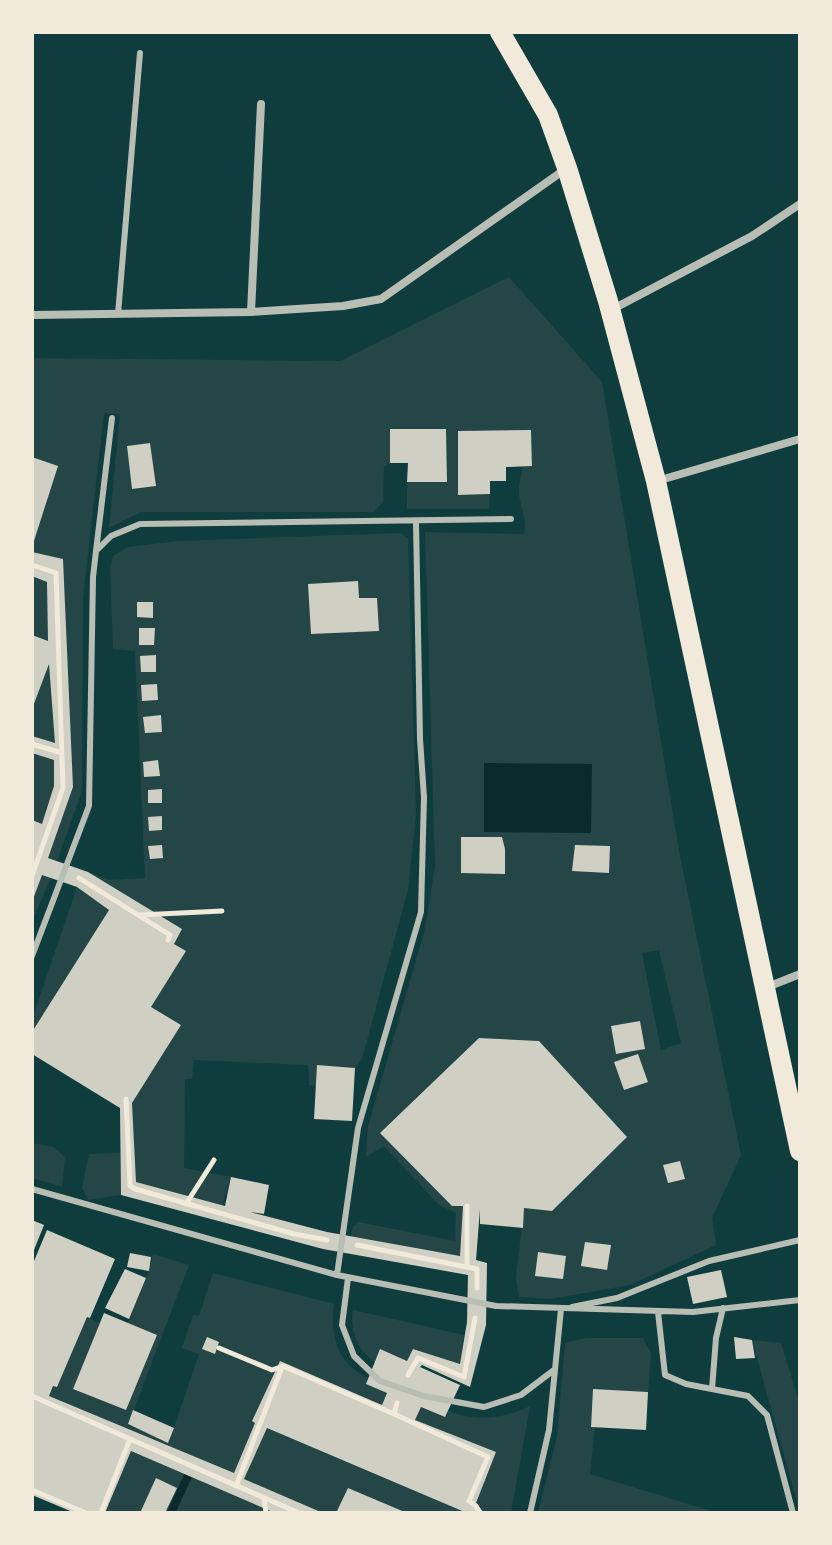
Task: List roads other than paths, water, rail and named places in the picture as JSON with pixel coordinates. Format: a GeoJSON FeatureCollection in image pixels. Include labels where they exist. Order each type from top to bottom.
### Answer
{"type":"FeatureCollection","features":[{"type":"Feature","properties":{"kind":"main road"},"geometry":{"type":"LineString","coordinates":[[500,32],[548,115],[567,168],[610,310],[656,481],[800,1151]]}},
{"type":"Feature","properties":{"kind":"street"},"geometry":{"type":"LineString","coordinates":[[251,312],[261,104]]}},
{"type":"Feature","properties":{"kind":"street"},"geometry":{"type":"LineString","coordinates":[[32,315],[251,312],[343,306],[381,299],[567,168]]}},
{"type":"Feature","properties":{"kind":"street"},"geometry":{"type":"LineString","coordinates":[[610,310],[752,236],[800,204]]}},
{"type":"Feature","properties":{"kind":"street"},"geometry":{"type":"LineString","coordinates":[[656,481],[800,439]]}},
{"type":"Feature","properties":{"kind":"street"},"geometry":{"type":"LineString","coordinates":[[764,988],[800,974]]}},
{"type":"Feature","properties":{"kind":"lane"},"geometry":{"type":"LineString","coordinates":[[118,314],[140,53]]}},
{"type":"Feature","properties":{"kind":"lane"},"geometry":{"type":"LineString","coordinates":[[32,956],[89,806],[96,551],[112,418]]}},
{"type":"Feature","properties":{"kind":"lane"},"geometry":{"type":"LineString","coordinates":[[96,551],[111,536],[140,524],[511,519]]}},
{"type":"Feature","properties":{"kind":"lane"},"geometry":{"type":"LineString","coordinates":[[337,1275],[358,1128],[421,912],[424,797],[416,522]]}},
{"type":"Feature","properties":{"kind":"lane"},"geometry":{"type":"LineString","coordinates":[[32,1189],[348,1278],[496,1306],[693,1312],[800,1300]]}},
{"type":"Feature","properties":{"kind":"lane"},"geometry":{"type":"LineString","coordinates":[[561,1309],[617,1298],[709,1261],[800,1240]]}},
{"type":"Feature","properties":{"kind":"lane"},"geometry":{"type":"LineString","coordinates":[[348,1278],[342,1325],[354,1356],[380,1381],[424,1396],[484,1407],[521,1395],[554,1370]]}},
{"type":"Feature","properties":{"kind":"lane"},"geometry":{"type":"LineString","coordinates":[[712,1389],[716,1338],[723,1308]]}},
{"type":"Feature","properties":{"kind":"lane"},"geometry":{"type":"LineString","coordinates":[[530,1513],[549,1430],[561,1309]]}},
{"type":"Feature","properties":{"kind":"lane"},"geometry":{"type":"LineString","coordinates":[[658,1312],[665,1375],[686,1384],[748,1396],[767,1415],[793,1513]]}},
{"type":"Feature","properties":{"kind":"waterway"},"geometry":{"type":"LineString","coordinates":[[171,1513],[188,1476]]}}]}
